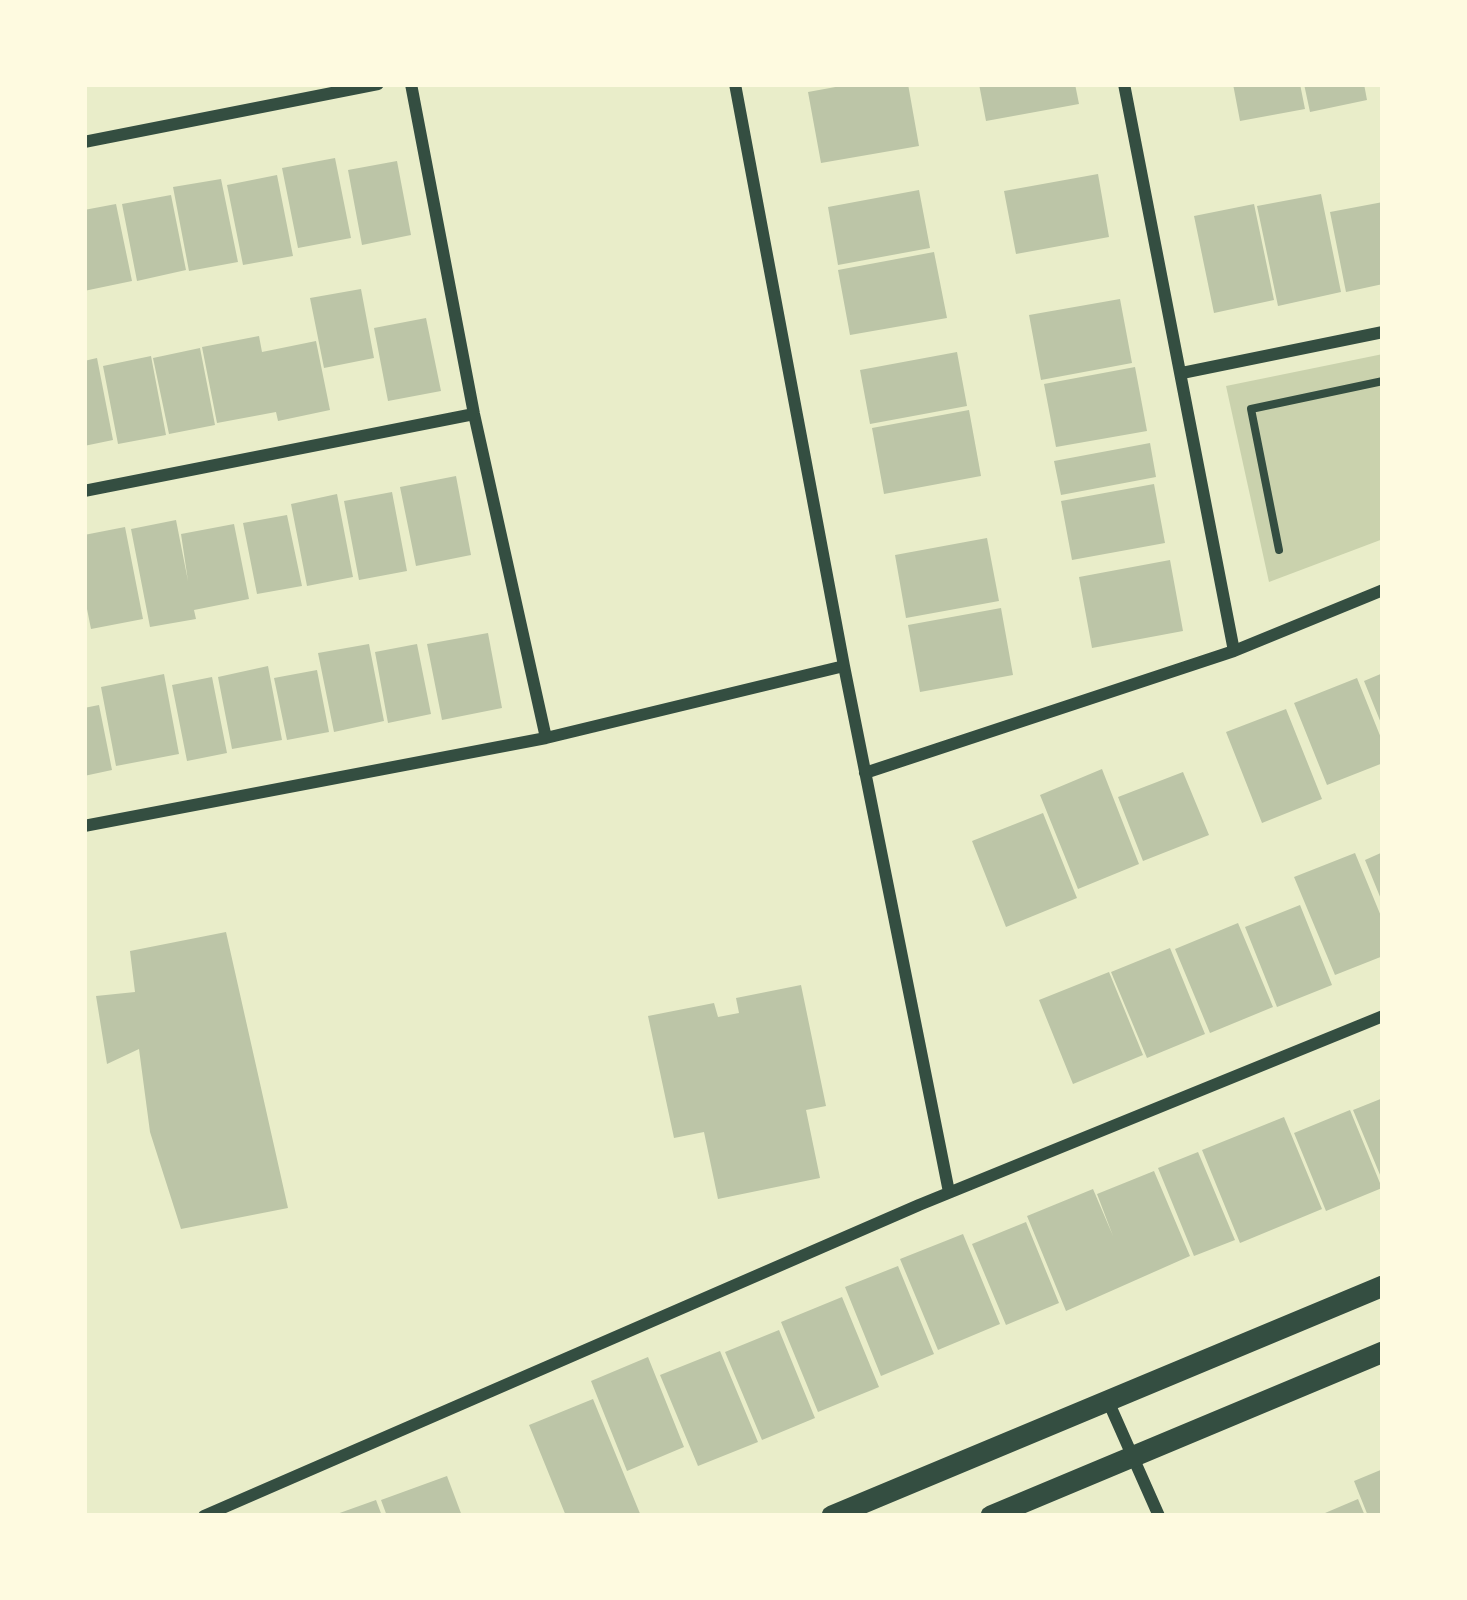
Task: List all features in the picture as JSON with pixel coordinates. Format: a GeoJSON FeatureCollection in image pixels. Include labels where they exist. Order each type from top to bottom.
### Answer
{"type":"FeatureCollection","features":[{"type":"Feature","properties":{"kind":"street"},"geometry":{"type":"LineString","coordinates":[[84,142],[378,84]]}},
{"type":"Feature","properties":{"kind":"street"},"geometry":{"type":"LineString","coordinates":[[411,84],[474,414],[546,738]]}},
{"type":"Feature","properties":{"kind":"street"},"geometry":{"type":"LineString","coordinates":[[735,84],[949,1192]]}},
{"type":"Feature","properties":{"kind":"street"},"geometry":{"type":"LineString","coordinates":[[1124,84],[1234,651]]}},
{"type":"Feature","properties":{"kind":"street"},"geometry":{"type":"LineString","coordinates":[[1182,374],[1383,332]]}},
{"type":"Feature","properties":{"kind":"street"},"geometry":{"type":"LineString","coordinates":[[84,491],[474,414]]}},
{"type":"Feature","properties":{"kind":"street"},"geometry":{"type":"LineString","coordinates":[[865,772],[1234,651],[1383,590]]}},
{"type":"Feature","properties":{"kind":"street"},"geometry":{"type":"LineString","coordinates":[[84,826],[546,738],[844,666]]}},
{"type":"Feature","properties":{"kind":"street"},"geometry":{"type":"LineString","coordinates":[[204,1516],[949,1192],[1383,1016]]}},
{"type":"Feature","properties":{"kind":"street"},"geometry":{"type":"LineString","coordinates":[[832,1516],[1383,1286]]}},
{"type":"Feature","properties":{"kind":"street"},"geometry":{"type":"LineString","coordinates":[[991,1516],[1383,1352]]}},
{"type":"Feature","properties":{"kind":"street"},"geometry":{"type":"LineString","coordinates":[[1108,1401],[1159,1516]]}},
{"type":"Feature","properties":{"kind":"path"},"geometry":{"type":"LineString","coordinates":[[1279,550],[1251,409],[1383,380]]}},
{"type":"Feature","properties":{"kind":"green space"},"geometry":{"type":"Polygon","coordinates":[[[1383,354],[1383,539],[1269,582],[1226,386],[1383,354]]]}},
{"type":"Feature","properties":{"kind":"building"},"geometry":{"type":"Polygon","coordinates":[[[852,84],[908,84],[919,146],[821,163],[808,92],[852,84]]]}},
{"type":"Feature","properties":{"kind":"building"},"geometry":{"type":"Polygon","coordinates":[[[979,84],[1075,84],[1079,104],[986,121],[979,84]]]}},
{"type":"Feature","properties":{"kind":"building"},"geometry":{"type":"Polygon","coordinates":[[[1233,84],[1300,84],[1305,109],[1240,121],[1233,84]]]}},
{"type":"Feature","properties":{"kind":"building"},"geometry":{"type":"Polygon","coordinates":[[[1304,84],[1364,84],[1367,100],[1310,112],[1304,84]]]}},
{"type":"Feature","properties":{"kind":"building"},"geometry":{"type":"Polygon","coordinates":[[[335,158],[351,238],[298,248],[282,168],[335,158]]]}},
{"type":"Feature","properties":{"kind":"building"},"geometry":{"type":"Polygon","coordinates":[[[397,161],[411,235],[362,245],[348,170],[397,161]]]}},
{"type":"Feature","properties":{"kind":"building"},"geometry":{"type":"Polygon","coordinates":[[[1098,174],[1109,237],[1016,254],[1004,191],[1098,174]]]}},
{"type":"Feature","properties":{"kind":"building"},"geometry":{"type":"Polygon","coordinates":[[[277,175],[293,256],[243,265],[227,185],[277,175]]]}},
{"type":"Feature","properties":{"kind":"building"},"geometry":{"type":"Polygon","coordinates":[[[221,179],[238,262],[189,271],[173,187],[221,179]]]}},
{"type":"Feature","properties":{"kind":"building"},"geometry":{"type":"Polygon","coordinates":[[[919,190],[930,248],[838,265],[828,207],[919,190]]]}},
{"type":"Feature","properties":{"kind":"building"},"geometry":{"type":"Polygon","coordinates":[[[1321,194],[1341,292],[1278,306],[1257,206],[1321,194]]]}},
{"type":"Feature","properties":{"kind":"building"},"geometry":{"type":"Polygon","coordinates":[[[171,195],[186,270],[137,281],[122,204],[171,195]]]}},
{"type":"Feature","properties":{"kind":"building"},"geometry":{"type":"Polygon","coordinates":[[[1383,202],[1383,284],[1346,292],[1330,212],[1383,202]]]}},
{"type":"Feature","properties":{"kind":"building"},"geometry":{"type":"Polygon","coordinates":[[[116,204],[132,281],[84,291],[84,210],[116,204]]]}},
{"type":"Feature","properties":{"kind":"building"},"geometry":{"type":"Polygon","coordinates":[[[1254,204],[1274,300],[1214,313],[1194,216],[1254,204]]]}},
{"type":"Feature","properties":{"kind":"building"},"geometry":{"type":"Polygon","coordinates":[[[934,252],[947,318],[850,335],[838,270],[934,252]]]}},
{"type":"Feature","properties":{"kind":"building"},"geometry":{"type":"Polygon","coordinates":[[[361,289],[374,358],[324,368],[310,298],[361,289]]]}},
{"type":"Feature","properties":{"kind":"building"},"geometry":{"type":"Polygon","coordinates":[[[1120,299],[1132,363],[1041,380],[1029,315],[1120,299]]]}},
{"type":"Feature","properties":{"kind":"building"},"geometry":{"type":"Polygon","coordinates":[[[426,318],[441,391],[388,401],[374,328],[426,318]]]}},
{"type":"Feature","properties":{"kind":"building"},"geometry":{"type":"Polygon","coordinates":[[[259,336],[262,352],[316,341],[330,410],[278,421],[276,412],[217,423],[202,347],[259,336]]]}},
{"type":"Feature","properties":{"kind":"building"},"geometry":{"type":"Polygon","coordinates":[[[200,348],[215,425],[169,434],[153,358],[200,348]]]}},
{"type":"Feature","properties":{"kind":"building"},"geometry":{"type":"Polygon","coordinates":[[[957,352],[967,406],[870,424],[860,370],[957,352]]]}},
{"type":"Feature","properties":{"kind":"building"},"geometry":{"type":"Polygon","coordinates":[[[151,356],[166,435],[118,444],[103,366],[151,356]]]}},
{"type":"Feature","properties":{"kind":"building"},"geometry":{"type":"Polygon","coordinates":[[[97,358],[113,440],[84,446],[84,361],[97,358]]]}},
{"type":"Feature","properties":{"kind":"building"},"geometry":{"type":"Polygon","coordinates":[[[1135,367],[1147,431],[1056,447],[1044,384],[1135,367]]]}},
{"type":"Feature","properties":{"kind":"building"},"geometry":{"type":"Polygon","coordinates":[[[969,410],[981,476],[884,494],[872,428],[969,410]]]}},
{"type":"Feature","properties":{"kind":"building"},"geometry":{"type":"Polygon","coordinates":[[[1150,443],[1156,477],[1061,495],[1054,461],[1150,443]]]}},
{"type":"Feature","properties":{"kind":"building"},"geometry":{"type":"Polygon","coordinates":[[[456,476],[471,555],[416,566],[400,487],[456,476]]]}},
{"type":"Feature","properties":{"kind":"building"},"geometry":{"type":"Polygon","coordinates":[[[1154,484],[1165,543],[1072,560],[1061,501],[1154,484]]]}},
{"type":"Feature","properties":{"kind":"building"},"geometry":{"type":"Polygon","coordinates":[[[392,492],[407,571],[359,580],[344,501],[392,492]]]}},
{"type":"Feature","properties":{"kind":"building"},"geometry":{"type":"Polygon","coordinates":[[[337,494],[353,577],[307,586],[291,504],[337,494]]]}},
{"type":"Feature","properties":{"kind":"building"},"geometry":{"type":"Polygon","coordinates":[[[287,515],[302,586],[257,594],[243,523],[287,515]]]}},
{"type":"Feature","properties":{"kind":"building"},"geometry":{"type":"Polygon","coordinates":[[[176,520],[188,581],[181,534],[234,524],[249,599],[194,610],[196,619],[150,627],[131,529],[176,520]]]}},
{"type":"Feature","properties":{"kind":"building"},"geometry":{"type":"Polygon","coordinates":[[[125,527],[143,619],[91,629],[84,594],[84,535],[125,527]]]}},
{"type":"Feature","properties":{"kind":"building"},"geometry":{"type":"Polygon","coordinates":[[[987,538],[999,601],[906,618],[895,555],[987,538]]]}},
{"type":"Feature","properties":{"kind":"building"},"geometry":{"type":"Polygon","coordinates":[[[1170,560],[1183,631],[1092,648],[1079,577],[1170,560]]]}},
{"type":"Feature","properties":{"kind":"building"},"geometry":{"type":"Polygon","coordinates":[[[1001,608],[1013,675],[920,692],[908,625],[1001,608]]]}},
{"type":"Feature","properties":{"kind":"building"},"geometry":{"type":"Polygon","coordinates":[[[488,633],[502,708],[442,720],[427,644],[488,633]]]}},
{"type":"Feature","properties":{"kind":"building"},"geometry":{"type":"Polygon","coordinates":[[[369,644],[384,721],[334,732],[318,653],[369,644]]]}},
{"type":"Feature","properties":{"kind":"building"},"geometry":{"type":"Polygon","coordinates":[[[417,644],[431,714],[388,723],[375,652],[417,644]]]}},
{"type":"Feature","properties":{"kind":"building"},"geometry":{"type":"Polygon","coordinates":[[[268,666],[282,740],[232,749],[218,677],[268,666]]]}},
{"type":"Feature","properties":{"kind":"building"},"geometry":{"type":"Polygon","coordinates":[[[317,670],[329,732],[287,740],[274,678],[317,670]]]}},
{"type":"Feature","properties":{"kind":"building"},"geometry":{"type":"Polygon","coordinates":[[[1383,673],[1383,728],[1364,681],[1383,673]]]}},
{"type":"Feature","properties":{"kind":"building"},"geometry":{"type":"Polygon","coordinates":[[[164,674],[179,754],[116,766],[101,687],[164,674]]]}},
{"type":"Feature","properties":{"kind":"building"},"geometry":{"type":"Polygon","coordinates":[[[212,677],[227,753],[187,761],[172,685],[212,677]]]}},
{"type":"Feature","properties":{"kind":"building"},"geometry":{"type":"Polygon","coordinates":[[[1357,678],[1383,743],[1383,763],[1327,785],[1294,703],[1357,678]]]}},
{"type":"Feature","properties":{"kind":"building"},"geometry":{"type":"Polygon","coordinates":[[[99,705],[112,770],[84,776],[84,708],[99,705]]]}},
{"type":"Feature","properties":{"kind":"building"},"geometry":{"type":"Polygon","coordinates":[[[1286,709],[1322,799],[1262,823],[1226,732],[1286,709]]]}},
{"type":"Feature","properties":{"kind":"building"},"geometry":{"type":"Polygon","coordinates":[[[1102,769],[1139,864],[1078,889],[1040,795],[1102,769]]]}},
{"type":"Feature","properties":{"kind":"building"},"geometry":{"type":"Polygon","coordinates":[[[1183,772],[1209,835],[1143,861],[1118,797],[1183,772]]]}},
{"type":"Feature","properties":{"kind":"building"},"geometry":{"type":"Polygon","coordinates":[[[1043,813],[1077,898],[1006,927],[972,841],[1043,813]]]}},
{"type":"Feature","properties":{"kind":"building"},"geometry":{"type":"Polygon","coordinates":[[[1383,852],[1383,904],[1365,860],[1383,852]]]}},
{"type":"Feature","properties":{"kind":"building"},"geometry":{"type":"Polygon","coordinates":[[[1355,853],[1383,921],[1383,956],[1335,975],[1294,877],[1355,853]]]}},
{"type":"Feature","properties":{"kind":"building"},"geometry":{"type":"Polygon","coordinates":[[[1300,905],[1332,985],[1277,1007],[1245,927],[1300,905]]]}},
{"type":"Feature","properties":{"kind":"building"},"geometry":{"type":"Polygon","coordinates":[[[1238,923],[1273,1007],[1210,1033],[1175,949],[1238,923]]]}},
{"type":"Feature","properties":{"kind":"building"},"geometry":{"type":"Polygon","coordinates":[[[226,932],[288,1208],[181,1229],[150,1132],[139,1049],[107,1064],[96,996],[135,992],[130,951],[226,932]]]}},
{"type":"Feature","properties":{"kind":"building"},"geometry":{"type":"Polygon","coordinates":[[[1170,948],[1205,1034],[1147,1058],[1111,972],[1170,948]]]}},
{"type":"Feature","properties":{"kind":"building"},"geometry":{"type":"Polygon","coordinates":[[[1109,972],[1143,1055],[1073,1084],[1039,1000],[1109,972]]]}},
{"type":"Feature","properties":{"kind":"building"},"geometry":{"type":"Polygon","coordinates":[[[801,985],[826,1106],[806,1110],[820,1178],[718,1199],[704,1132],[674,1138],[648,1016],[714,1003],[718,1017],[739,1013],[736,998],[801,985]]]}},
{"type":"Feature","properties":{"kind":"building"},"geometry":{"type":"Polygon","coordinates":[[[1383,1098],[1383,1182],[1353,1110],[1383,1098]]]}},
{"type":"Feature","properties":{"kind":"building"},"geometry":{"type":"Polygon","coordinates":[[[1350,1110],[1382,1188],[1326,1211],[1294,1133],[1350,1110]]]}},
{"type":"Feature","properties":{"kind":"building"},"geometry":{"type":"Polygon","coordinates":[[[1284,1117],[1322,1209],[1240,1243],[1202,1150],[1284,1117]]]}},
{"type":"Feature","properties":{"kind":"building"},"geometry":{"type":"Polygon","coordinates":[[[1198,1152],[1235,1240],[1194,1256],[1158,1168],[1198,1152]]]}},
{"type":"Feature","properties":{"kind":"building"},"geometry":{"type":"Polygon","coordinates":[[[1154,1171],[1190,1256],[1066,1311],[1027,1216],[1093,1189],[1113,1236],[1097,1194],[1154,1171]]]}},
{"type":"Feature","properties":{"kind":"building"},"geometry":{"type":"Polygon","coordinates":[[[1026,1222],[1059,1303],[1006,1325],[972,1244],[1026,1222]]]}},
{"type":"Feature","properties":{"kind":"building"},"geometry":{"type":"Polygon","coordinates":[[[963,1234],[1000,1324],[938,1350],[900,1259],[963,1234]]]}},
{"type":"Feature","properties":{"kind":"building"},"geometry":{"type":"Polygon","coordinates":[[[898,1266],[934,1354],[881,1376],[845,1287],[898,1266]]]}},
{"type":"Feature","properties":{"kind":"building"},"geometry":{"type":"Polygon","coordinates":[[[842,1297],[879,1387],[818,1412],[781,1322],[842,1297]]]}},
{"type":"Feature","properties":{"kind":"building"},"geometry":{"type":"Polygon","coordinates":[[[779,1330],[815,1418],[762,1440],[725,1352],[779,1330]]]}},
{"type":"Feature","properties":{"kind":"building"},"geometry":{"type":"Polygon","coordinates":[[[720,1351],[758,1442],[698,1466],[660,1375],[720,1351]]]}},
{"type":"Feature","properties":{"kind":"building"},"geometry":{"type":"Polygon","coordinates":[[[648,1357],[684,1447],[627,1471],[591,1381],[648,1357]]]}},
{"type":"Feature","properties":{"kind":"building"},"geometry":{"type":"Polygon","coordinates":[[[593,1399],[641,1516],[566,1516],[529,1425],[593,1399]]]}},
{"type":"Feature","properties":{"kind":"building"},"geometry":{"type":"Polygon","coordinates":[[[1383,1469],[1383,1516],[1368,1516],[1354,1481],[1383,1469]]]}},
{"type":"Feature","properties":{"kind":"building"},"geometry":{"type":"Polygon","coordinates":[[[447,1476],[462,1516],[387,1516],[381,1500],[447,1476]]]}},
{"type":"Feature","properties":{"kind":"building"},"geometry":{"type":"Polygon","coordinates":[[[1358,1499],[1365,1516],[1318,1516],[1358,1499]]]}},
{"type":"Feature","properties":{"kind":"building"},"geometry":{"type":"Polygon","coordinates":[[[376,1500],[382,1516],[334,1516],[334,1515],[376,1500]]]}}]}
